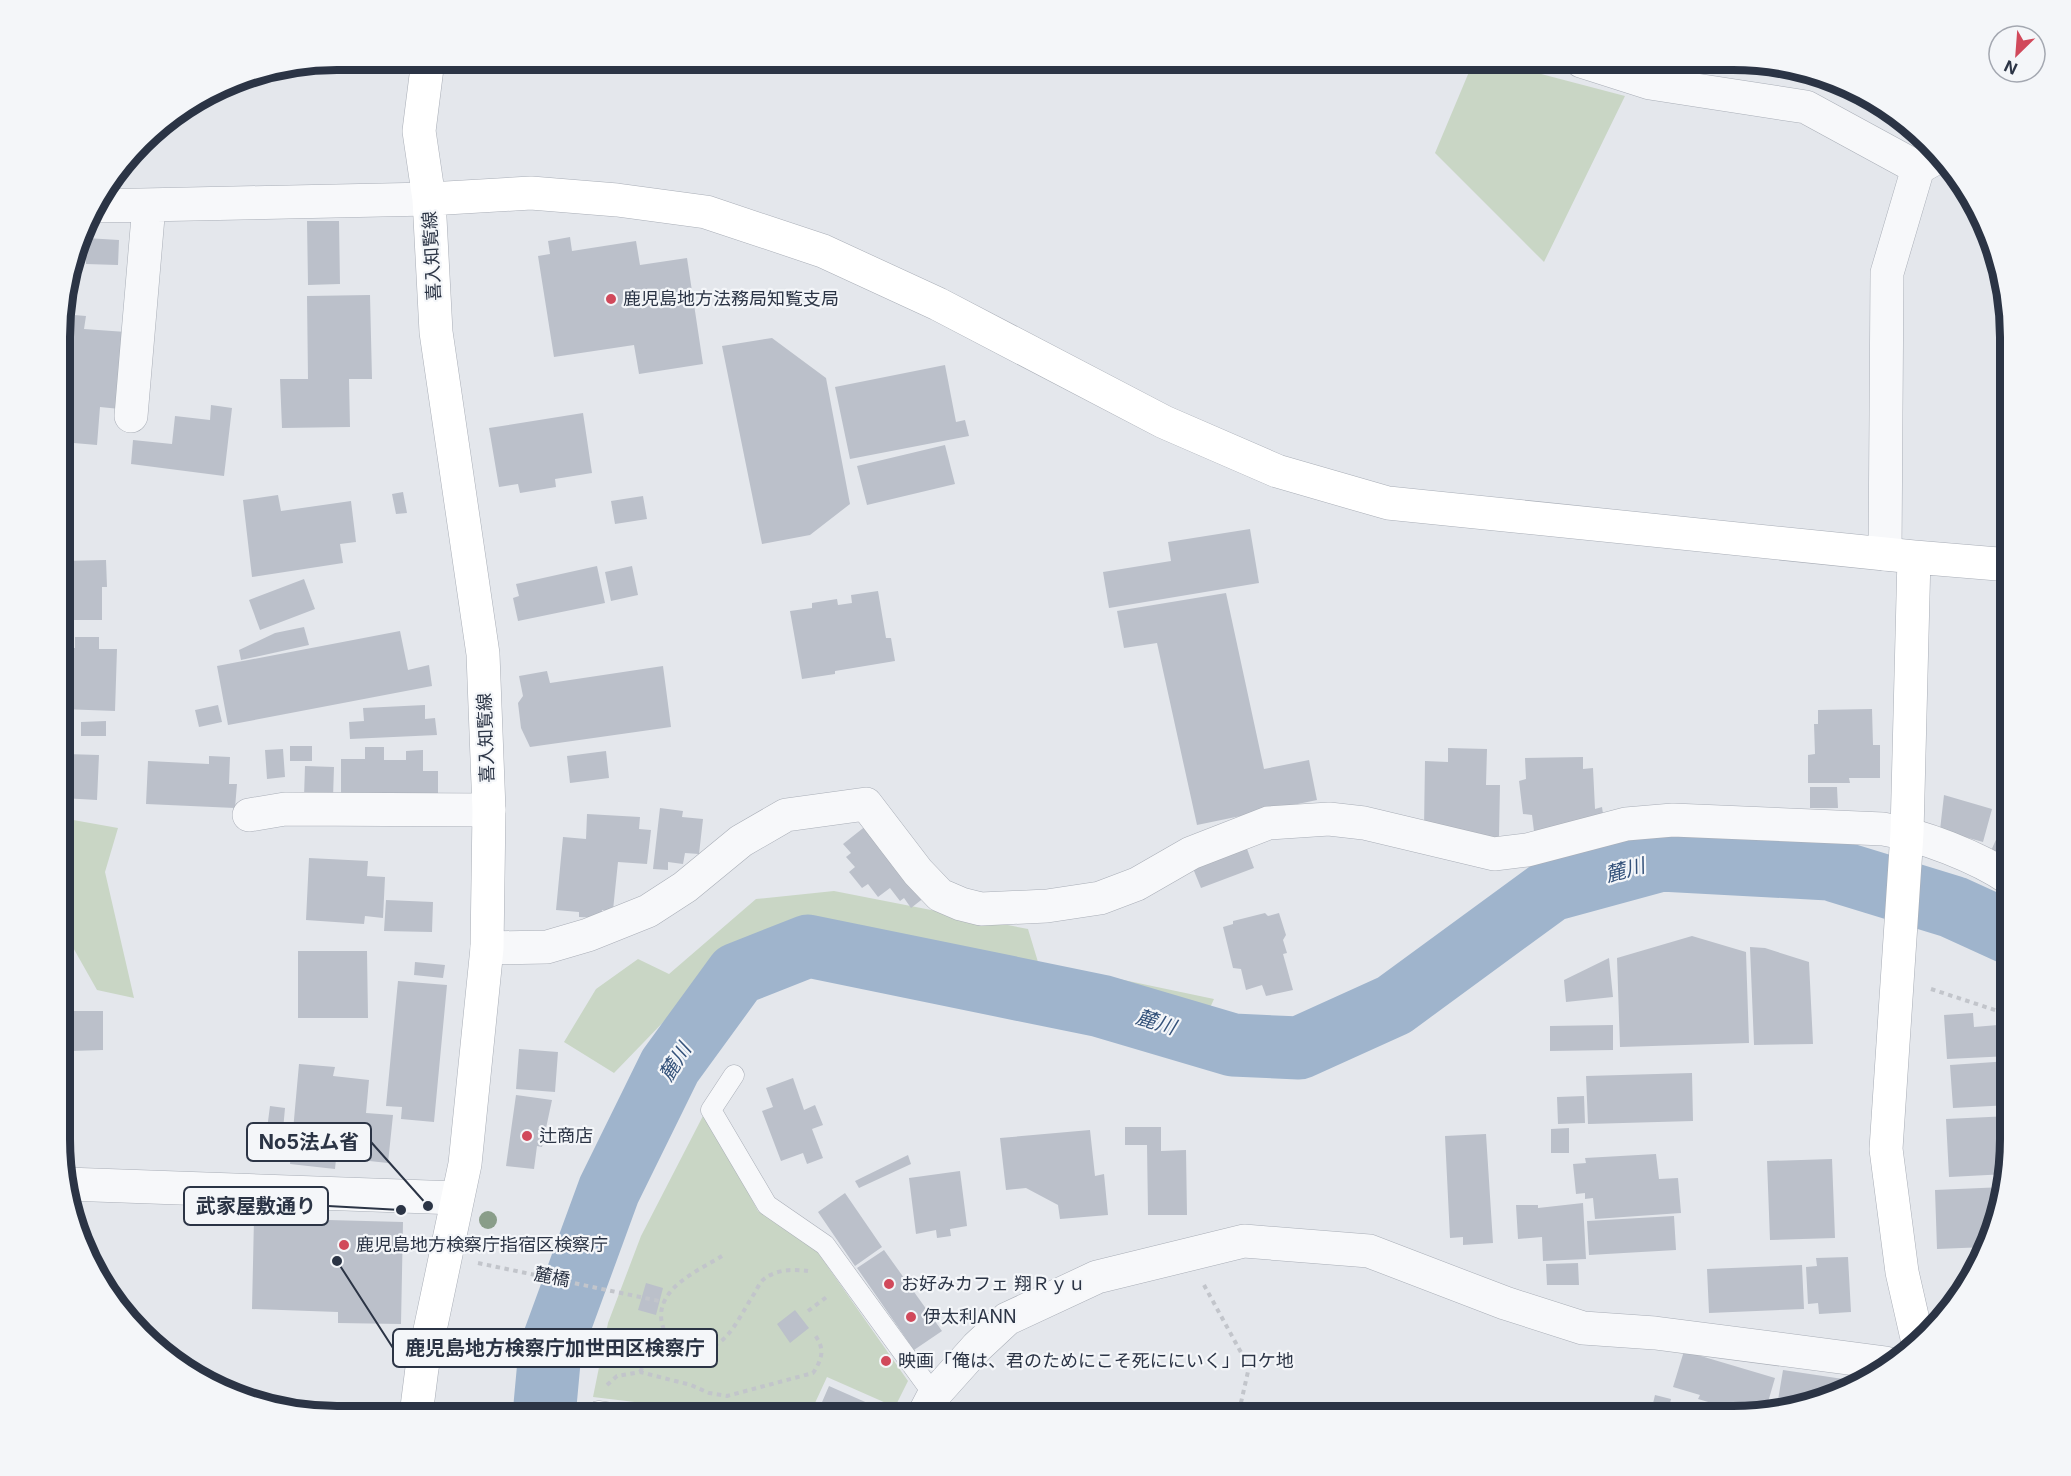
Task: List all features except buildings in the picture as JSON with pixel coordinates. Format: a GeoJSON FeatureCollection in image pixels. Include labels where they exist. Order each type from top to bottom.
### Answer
{"type":"FeatureCollection","features":[{"type":"Feature","properties":{"kind":"street","name":"喜入知覧線"},"geometry":{"type":"LineString","coordinates":[[417,1406],[422,1368],[465,1164],[487,948],[489,810],[483,654],[436,332],[429,199],[420,131],[427,70]]}},
{"type":"Feature","properties":{"kind":"street"},"geometry":{"type":"LineString","coordinates":[[1611,70],[1650,83],[1806,107],[1927,163],[1887,273],[1899,556],[1907,833],[1886,1149],[1902,1272],[1916,1333]]}},
{"type":"Feature","properties":{"kind":"street"},"geometry":{"type":"LineString","coordinates":[[105,206],[429,199],[531,193],[617,200],[706,212],[823,251],[938,304],[1164,422],[1277,471],[1388,503],[1899,556],[2000,564]]}},
{"type":"Feature","properties":{"kind":"street"},"geometry":{"type":"LineString","coordinates":[[131,416],[149,205]]}},
{"type":"Feature","properties":{"kind":"street"},"geometry":{"type":"LineString","coordinates":[[487,948],[547,947],[588,935],[648,911],[685,886],[741,841],[786,815],[866,804],[918,873],[940,895],[981,909],[1047,906],[1100,898],[1137,884],[1191,853],[1268,823],[1329,819],[1364,823],[1494,854],[1527,850],[1626,824],[1673,820],[1815,825],[1907,833],[2000,875]]}},
{"type":"Feature","properties":{"kind":"street"},"geometry":{"type":"LineString","coordinates":[[249,815],[285,809],[489,810]]}},
{"type":"Feature","properties":{"kind":"street"},"geometry":{"type":"LineString","coordinates":[[75,1184],[457,1198]]}},
{"type":"Feature","properties":{"kind":"street"},"geometry":{"type":"LineString","coordinates":[[928,1405],[977,1347],[1007,1319],[1097,1277],[1187,1253],[1244,1241],[1369,1251],[1492,1298],[1583,1328],[1655,1333],[1880,1362]]}},
{"type":"Feature","properties":{"kind":"lane"},"geometry":{"type":"LineString","coordinates":[[734,1075],[711,1110],[766,1205],[825,1245],[928,1405]]}},
{"type":"Feature","properties":{"kind":"path"},"geometry":{"type":"LineString","coordinates":[[1898,980],[2000,1012]]}},
{"type":"Feature","properties":{"kind":"path"},"geometry":{"type":"LineString","coordinates":[[1187,1253],[1249,1367],[1240,1406]]}},
{"type":"Feature","properties":{"kind":"path"},"geometry":{"type":"LineString","coordinates":[[722,1256],[674,1286],[664,1302],[661,1322],[666,1336],[678,1345],[696,1350],[712,1349],[726,1338],[763,1280],[778,1272],[794,1269],[815,1275]]}},
{"type":"Feature","properties":{"kind":"path","name":"麓橋"},"geometry":{"type":"LineString","coordinates":[[471,1261],[633,1293],[664,1302]]}},
{"type":"Feature","properties":{"kind":"path"},"geometry":{"type":"LineString","coordinates":[[808,1311],[831,1293],[826,1286]]}},
{"type":"Feature","properties":{"kind":"path"},"geometry":{"type":"LineString","coordinates":[[599,1406],[601,1391],[617,1376],[640,1372],[691,1384],[709,1393],[726,1395],[813,1373],[820,1362],[823,1350],[814,1334]]}},
{"type":"Feature","properties":{"kind":"path"},"geometry":{"type":"LineString","coordinates":[[640,1372],[656,1344],[666,1336]]}},
{"type":"Feature","properties":{"kind":"green space"},"geometry":{"type":"Polygon","coordinates":[[[1470,70],[1526,70],[1625,96],[1544,262],[1435,153],[1470,70]]]}},
{"type":"Feature","properties":{"kind":"green space"},"geometry":{"type":"Polygon","coordinates":[[[70,819],[118,828],[105,872],[134,998],[97,990],[70,942],[70,819]]]}},
{"type":"Feature","properties":{"kind":"green space"},"geometry":{"type":"Polygon","coordinates":[[[834,891],[1028,929],[1038,962],[1214,999],[1208,1012],[941,951],[804,929],[732,951],[614,1073],[564,1042],[596,989],[638,959],[669,974],[756,899],[834,891]]]}},
{"type":"Feature","properties":{"kind":"green space"},"geometry":{"type":"Polygon","coordinates":[[[705,1112],[758,1211],[814,1247],[908,1381],[896,1406],[827,1377],[814,1406],[668,1406],[593,1397],[608,1323],[641,1236],[705,1112]]]}},
{"type":"Feature","properties":{"kind":"waterway","name":"麓川"},"geometry":{"type":"LineString","coordinates":[[545,1406],[550,1351],[609,1190],[670,1066],[737,974],[808,946],[1101,1006],[1233,1045],[1299,1048],[1394,1005],[1551,890],[1661,860],[1829,869],[1953,907],[2000,928]]}},
{"type":"Feature","properties":{"kind":"place","name":"鹿児島地方法務局知覧支局"},"geometry":{"type":"Point","coordinates":[611,299]}},
{"type":"Feature","properties":{"kind":"place","name":"辻商店"},"geometry":{"type":"Point","coordinates":[527,1136]}},
{"type":"Feature","properties":{"kind":"place","name":"No5法ム省"},"geometry":{"type":"Point","coordinates":[428,1206]}},
{"type":"Feature","properties":{"kind":"place","name":"武家屋敷通り"},"geometry":{"type":"Point","coordinates":[401,1210]}},
{"type":"Feature","properties":{"kind":"place","name":"鹿児島地方検察庁指宿区検察庁"},"geometry":{"type":"Point","coordinates":[344,1245]}},
{"type":"Feature","properties":{"kind":"place","name":"鹿児島地方検察庁加世田区検察庁"},"geometry":{"type":"Point","coordinates":[337,1261]}},
{"type":"Feature","properties":{"kind":"place","name":"お好みカフェ 翔Ｒｙｕ"},"geometry":{"type":"Point","coordinates":[889,1284]}},
{"type":"Feature","properties":{"kind":"place","name":"伊太利ANN"},"geometry":{"type":"Point","coordinates":[911,1317]}},
{"type":"Feature","properties":{"kind":"place","name":"映画「俺は、君のためにこそ死ににいく」ロケ地"},"geometry":{"type":"Point","coordinates":[886,1361]}}]}
